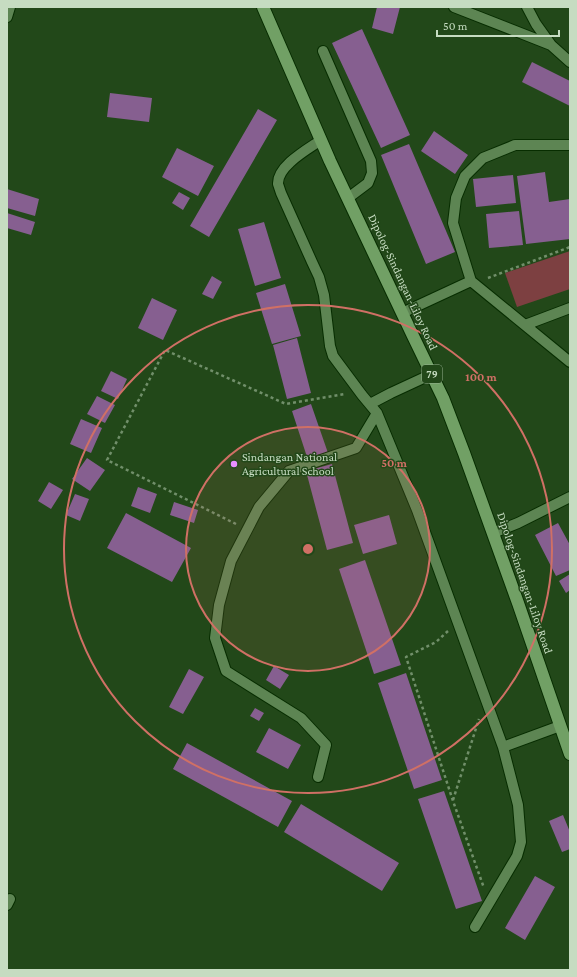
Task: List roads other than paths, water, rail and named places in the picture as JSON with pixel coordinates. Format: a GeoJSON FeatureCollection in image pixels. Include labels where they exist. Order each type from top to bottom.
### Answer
{"type":"FeatureCollection","features":[{"type":"Feature","properties":{"kind":"highway","name":"Dipolog-Sindangan-Liloy Road"},"geometry":{"type":"LineString","coordinates":[[263,7],[321,140],[449,413],[493,533],[570,754]]}},
{"type":"Feature","properties":{"kind":"street"},"geometry":{"type":"LineString","coordinates":[[7,17],[10,7]]}},
{"type":"Feature","properties":{"kind":"street"},"geometry":{"type":"LineString","coordinates":[[454,7],[551,45]]}},
{"type":"Feature","properties":{"kind":"street"},"geometry":{"type":"LineString","coordinates":[[527,7],[536,24],[551,45],[570,62]]}},
{"type":"Feature","properties":{"kind":"street"},"geometry":{"type":"LineString","coordinates":[[323,52],[371,161],[372,173],[368,184],[348,198]]}},
{"type":"Feature","properties":{"kind":"street"},"geometry":{"type":"LineString","coordinates":[[321,140],[297,156],[287,165],[280,174],[278,183],[284,200],[319,277],[324,295],[330,346],[333,356],[377,413],[417,510],[503,747],[518,805],[521,842],[517,856],[475,927]]}},
{"type":"Feature","properties":{"kind":"street"},"geometry":{"type":"LineString","coordinates":[[570,145],[515,145],[483,158],[465,176],[456,198],[453,223],[472,283],[570,362]]}},
{"type":"Feature","properties":{"kind":"street"},"geometry":{"type":"LineString","coordinates":[[402,312],[472,283]]}},
{"type":"Feature","properties":{"kind":"street"},"geometry":{"type":"LineString","coordinates":[[525,325],[570,308]]}},
{"type":"Feature","properties":{"kind":"street"},"geometry":{"type":"LineString","coordinates":[[370,404],[432,374]]}},
{"type":"Feature","properties":{"kind":"street"},"geometry":{"type":"LineString","coordinates":[[318,777],[326,745],[301,718],[226,671],[215,638],[219,605],[231,561],[259,507],[289,471],[356,448],[377,413]]}},
{"type":"Feature","properties":{"kind":"street"},"geometry":{"type":"LineString","coordinates":[[493,533],[518,523],[570,497]]}},
{"type":"Feature","properties":{"kind":"street"},"geometry":{"type":"LineString","coordinates":[[503,747],[560,726]]}},
{"type":"Feature","properties":{"kind":"place","name":"Sindangan National Agricultural School"},"geometry":{"type":"Point","coordinates":[234,464]}}]}
